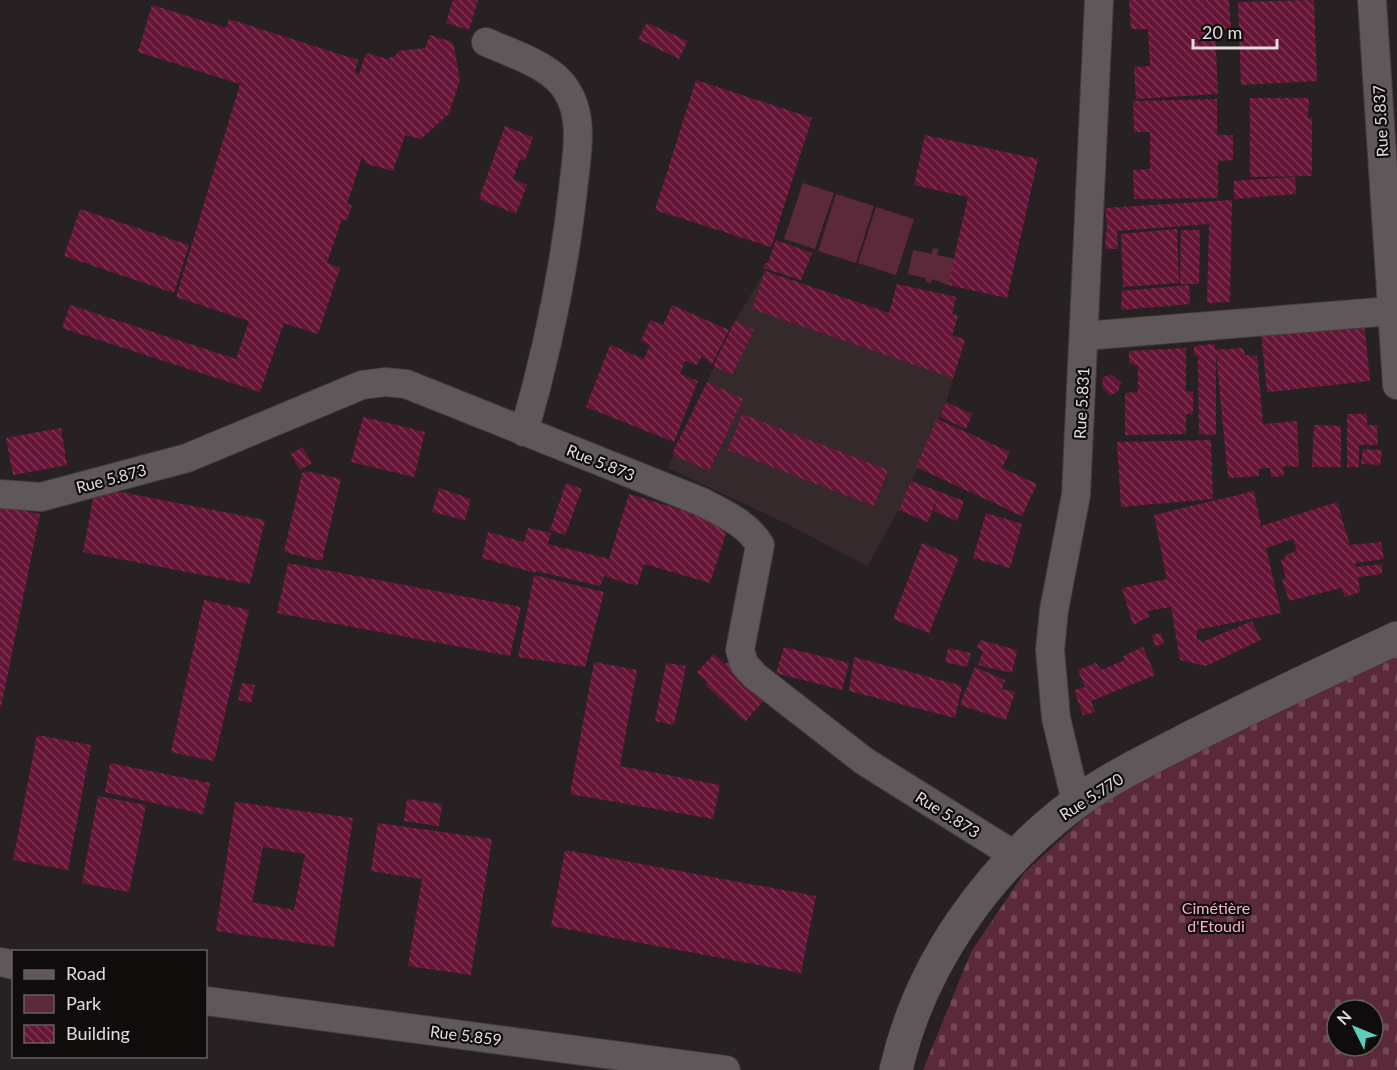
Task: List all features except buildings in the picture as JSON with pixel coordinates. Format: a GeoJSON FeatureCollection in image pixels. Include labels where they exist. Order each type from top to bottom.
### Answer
{"type":"FeatureCollection","features":[{"type":"Feature","properties":{"kind":"main road","name":"Rue 5.770"},"geometry":{"type":"LineString","coordinates":[[896,1070],[904,1035],[928,979],[980,896],[1014,855],[1076,802],[1156,755],[1244,710],[1397,638]]}},
{"type":"Feature","properties":{"kind":"street","name":"Rue 5.831"},"geometry":{"type":"LineString","coordinates":[[1076,802],[1056,718],[1050,650],[1054,610],[1076,495],[1099,0]]}},
{"type":"Feature","properties":{"kind":"street","name":"Rue 5.837"},"geometry":{"type":"LineString","coordinates":[[1372,0],[1397,385]]}},
{"type":"Feature","properties":{"kind":"street"},"geometry":{"type":"LineString","coordinates":[[486,42],[551,73],[567,90],[574,108],[578,141],[566,252],[546,357],[524,432]]}},
{"type":"Feature","properties":{"kind":"street"},"geometry":{"type":"LineString","coordinates":[[1084,336],[1391,311]]}},
{"type":"Feature","properties":{"kind":"street","name":"Rue 5.873"},"geometry":{"type":"LineString","coordinates":[[0,494],[40,497],[187,458],[362,386],[386,382],[406,384],[702,502],[739,522],[753,533],[760,545],[740,650],[744,664],[755,676],[864,761],[1014,855]]}},
{"type":"Feature","properties":{"kind":"street","name":"Rue 5.859"},"geometry":{"type":"LineString","coordinates":[[207,1001],[726,1070]]}},
{"type":"Feature","properties":{"kind":"shaded area"},"geometry":{"type":"Polygon","coordinates":[[[765,271],[889,313],[897,284],[956,297],[952,314],[958,316],[952,335],[965,340],[946,402],[899,510],[867,566],[783,522],[668,468],[735,321],[765,271]]]}},
{"type":"Feature","properties":{"kind":"green space"},"geometry":{"type":"Polygon","coordinates":[[[803,183],[834,193],[815,249],[784,239],[803,183]]]}},
{"type":"Feature","properties":{"kind":"green space"},"geometry":{"type":"Polygon","coordinates":[[[836,194],[874,206],[856,263],[818,251],[836,194]]]}},
{"type":"Feature","properties":{"kind":"green space"},"geometry":{"type":"Polygon","coordinates":[[[876,207],[914,219],[896,275],[858,263],[876,207]]]}},
{"type":"Feature","properties":{"kind":"green space"},"geometry":{"type":"Polygon","coordinates":[[[933,248],[939,249],[937,255],[956,259],[948,285],[932,279],[931,283],[926,282],[926,278],[908,274],[913,250],[932,254],[933,248]]]}},
{"type":"Feature","properties":{"kind":"green space","name":"Cimétière d'Etoudi"},"geometry":{"type":"Polygon","coordinates":[[[1397,651],[1397,1070],[923,1070],[971,952],[1024,873],[1095,808],[1281,701],[1397,651]]]}}]}
